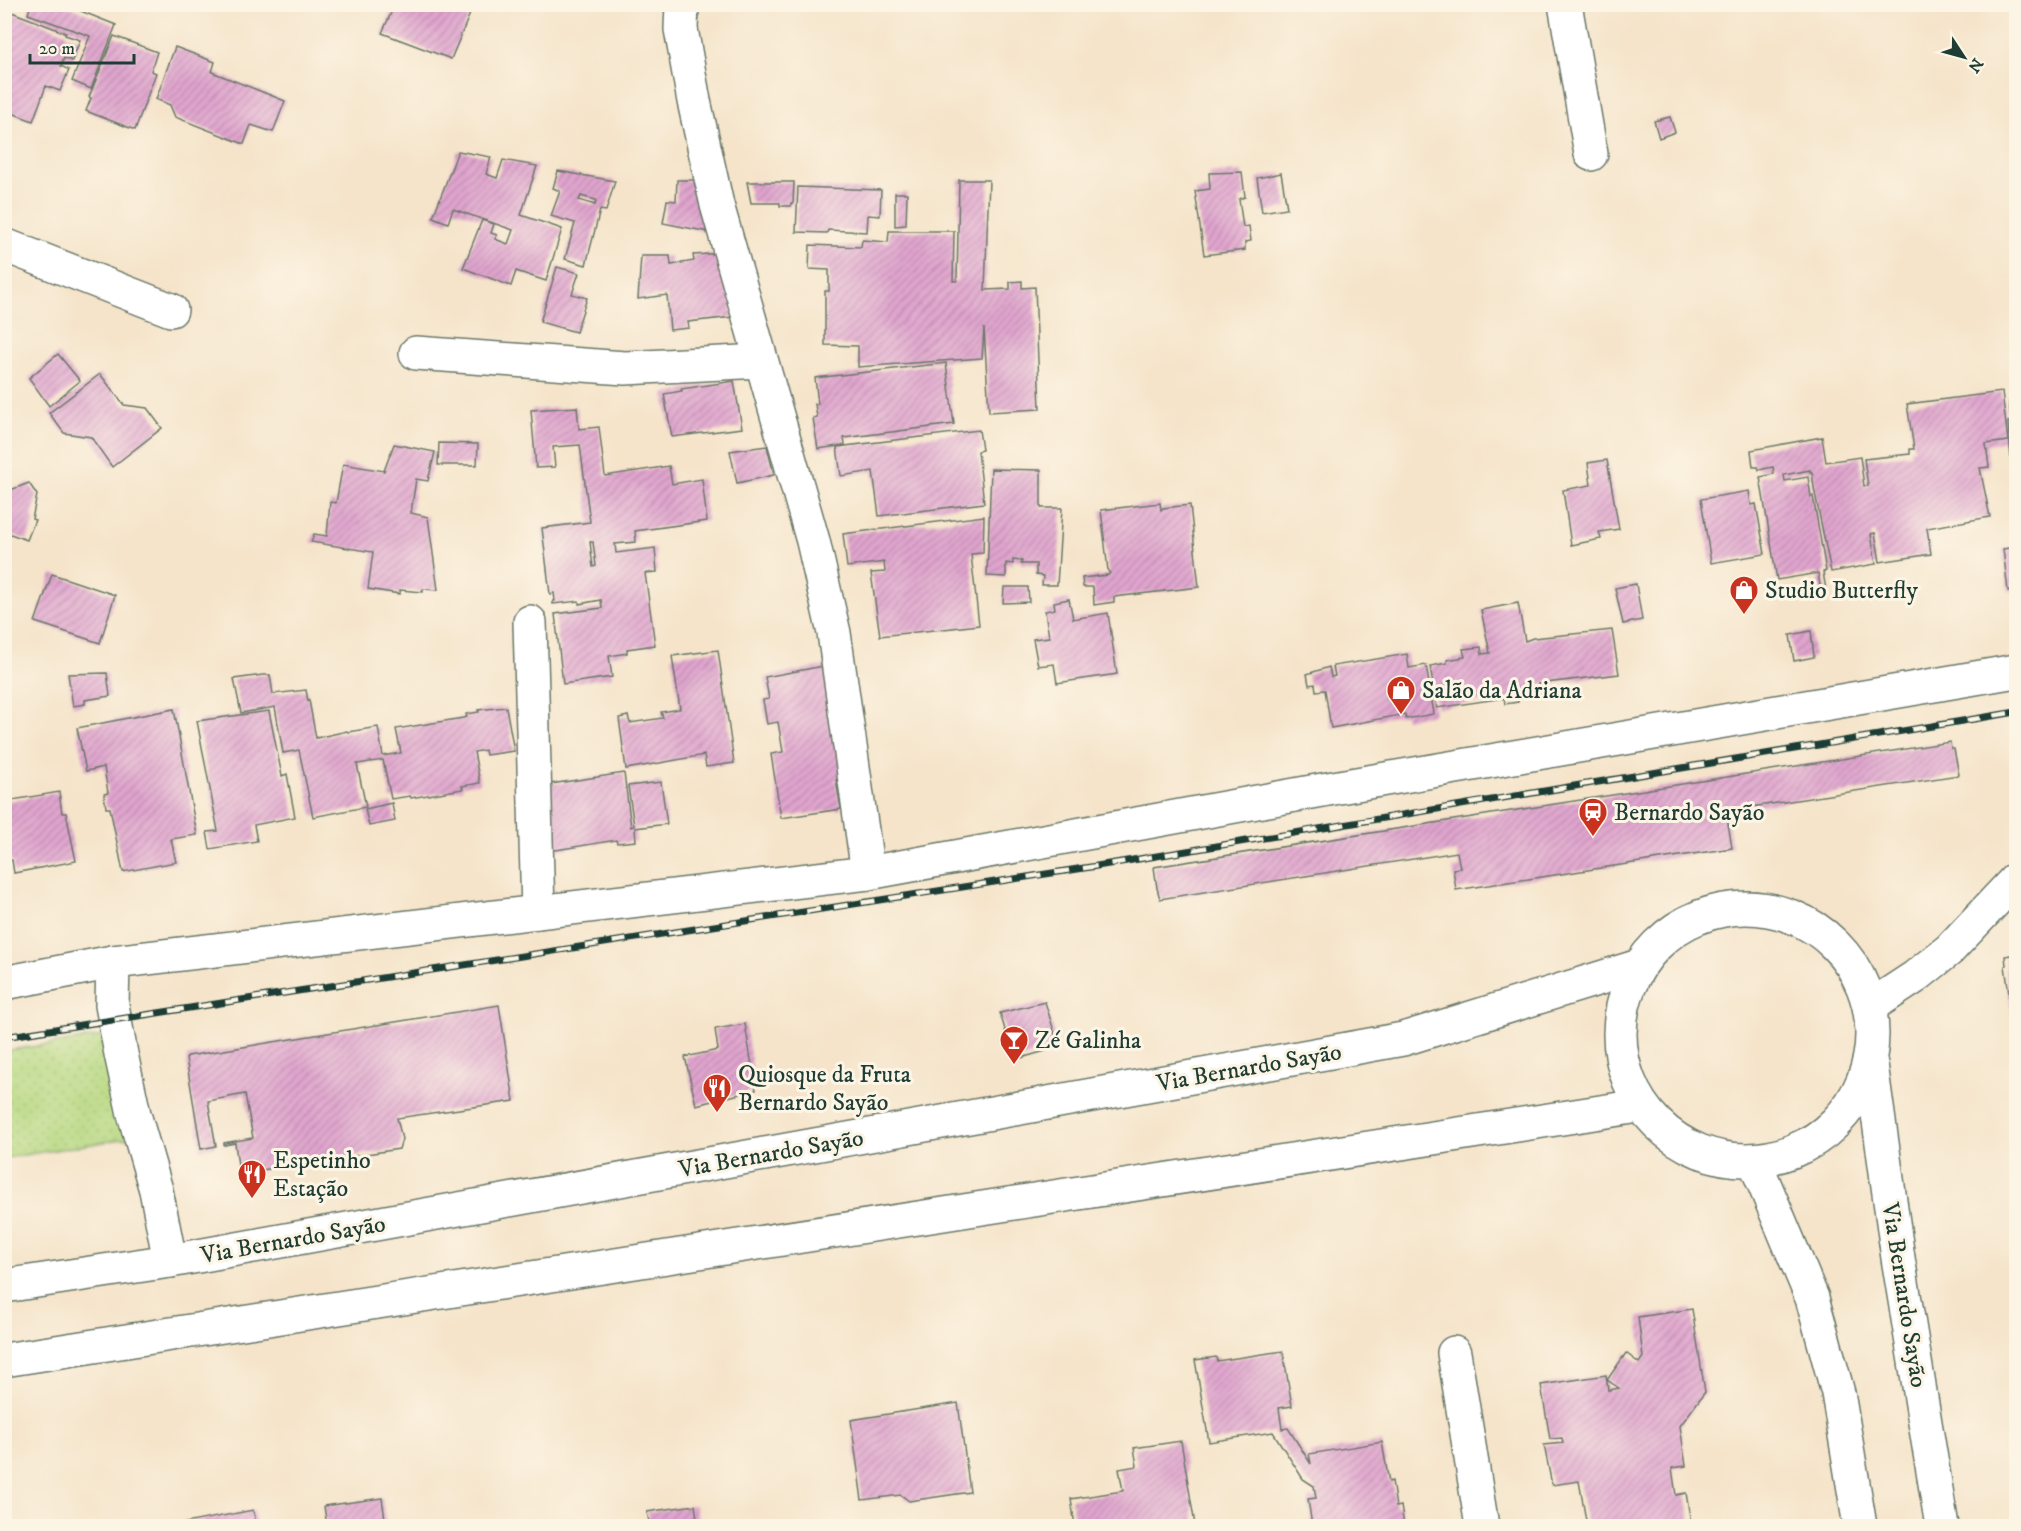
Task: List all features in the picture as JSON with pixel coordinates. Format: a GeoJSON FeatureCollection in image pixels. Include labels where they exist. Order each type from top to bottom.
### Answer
{"type":"FeatureCollection","features":[{"type":"Feature","properties":{"kind":"main road"},"geometry":{"type":"LineString","coordinates":[[682,4],[681,29],[717,205],[813,541],[834,633],[868,873]]}},
{"type":"Feature","properties":{"kind":"main road"},"geometry":{"type":"LineString","coordinates":[[1564,4],[1591,154]]}},
{"type":"Feature","properties":{"kind":"main road"},"geometry":{"type":"LineString","coordinates":[[4,245],[171,310]]}},
{"type":"Feature","properties":{"kind":"main road"},"geometry":{"type":"LineString","coordinates":[[416,353],[626,368],[760,361]]}},
{"type":"Feature","properties":{"kind":"main road"},"geometry":{"type":"LineString","coordinates":[[530,622],[538,912]]}},
{"type":"Feature","properties":{"kind":"main road"},"geometry":{"type":"LineString","coordinates":[[4,983],[113,962],[868,873],[1339,787],[2016,671]]}},
{"type":"Feature","properties":{"kind":"main road"},"geometry":{"type":"LineString","coordinates":[[1871,1064],[1847,1112],[1806,1147],[1755,1162],[1689,1150],[1639,1106],[1618,1037],[1636,967],[1679,924],[1737,906],[1797,915],[1845,951],[1871,1006],[1916,977],[1949,950],[2016,879]]}},
{"type":"Feature","properties":{"kind":"main road"},"geometry":{"type":"LineString","coordinates":[[113,962],[112,1005],[121,1054],[134,1114],[156,1190],[170,1261]]}},
{"type":"Feature","properties":{"kind":"main road","name":"Via Bernardo Sayão"},"geometry":{"type":"LineString","coordinates":[[4,1286],[170,1261],[1403,1039],[1636,967]]}},
{"type":"Feature","properties":{"kind":"main road","name":"Via Bernardo Sayão"},"geometry":{"type":"LineString","coordinates":[[1871,1006],[1871,1064],[1898,1258],[1942,1527]]}},
{"type":"Feature","properties":{"kind":"main road"},"geometry":{"type":"LineString","coordinates":[[4,1360],[1639,1106]]}},
{"type":"Feature","properties":{"kind":"main road"},"geometry":{"type":"LineString","coordinates":[[1755,1162],[1812,1298],[1838,1393],[1860,1527]]}},
{"type":"Feature","properties":{"kind":"main road"},"geometry":{"type":"LineString","coordinates":[[1454,1353],[1482,1527]]}},
{"type":"Feature","properties":{"kind":"green space"},"geometry":{"type":"Polygon","coordinates":[[[111,1035],[129,1138],[5,1158],[4,1051],[111,1035]]]}},
{"type":"Feature","properties":{"kind":"building"},"geometry":{"type":"Polygon","coordinates":[[[31,4],[63,4],[116,25],[91,89],[72,81],[90,36],[28,14],[31,4]]]}},
{"type":"Feature","properties":{"kind":"building"},"geometry":{"type":"Polygon","coordinates":[[[395,4],[474,4],[451,59],[382,33],[395,4]]]}},
{"type":"Feature","properties":{"kind":"building"},"geometry":{"type":"Polygon","coordinates":[[[4,9],[80,40],[72,61],[64,58],[61,66],[69,70],[60,91],[46,86],[33,121],[4,110],[4,9]]]}},
{"type":"Feature","properties":{"kind":"building"},"geometry":{"type":"Polygon","coordinates":[[[114,36],[157,52],[151,71],[156,73],[135,130],[86,111],[91,98],[89,97],[114,36]]]}},
{"type":"Feature","properties":{"kind":"building"},"geometry":{"type":"Polygon","coordinates":[[[175,47],[215,62],[212,72],[285,101],[273,132],[251,125],[244,144],[175,117],[170,105],[156,99],[175,47]]]}},
{"type":"Feature","properties":{"kind":"building"},"geometry":{"type":"Polygon","coordinates":[[[1670,117],[1675,132],[1659,138],[1654,121],[1670,117]]]}},
{"type":"Feature","properties":{"kind":"building"},"geometry":{"type":"Polygon","coordinates":[[[458,151],[491,157],[486,174],[497,178],[503,160],[537,166],[521,215],[562,229],[546,281],[516,271],[511,286],[463,268],[482,220],[494,224],[491,233],[497,235],[495,239],[508,244],[513,230],[453,209],[448,223],[433,217],[458,151]]]}},
{"type":"Feature","properties":{"kind":"building"},"geometry":{"type":"Polygon","coordinates":[[[558,171],[615,181],[606,211],[600,210],[586,265],[565,259],[575,223],[551,216],[560,191],[553,188],[558,171]],[[581,196],[579,200],[595,205],[596,200],[581,196]]]}},
{"type":"Feature","properties":{"kind":"building"},"geometry":{"type":"Polygon","coordinates":[[[1242,172],[1245,197],[1239,199],[1243,227],[1249,226],[1251,241],[1245,242],[1245,250],[1204,255],[1195,191],[1210,189],[1209,173],[1242,172]]]}},
{"type":"Feature","properties":{"kind":"building"},"geometry":{"type":"Polygon","coordinates":[[[1281,173],[1287,208],[1262,212],[1257,178],[1281,173]]]}},
{"type":"Feature","properties":{"kind":"building"},"geometry":{"type":"Polygon","coordinates":[[[677,180],[715,180],[709,232],[663,223],[667,200],[676,201],[677,180]]]}},
{"type":"Feature","properties":{"kind":"building"},"geometry":{"type":"Polygon","coordinates":[[[959,180],[989,180],[985,290],[1010,289],[1010,282],[1022,281],[1022,288],[1035,287],[1040,409],[989,412],[984,328],[982,358],[858,367],[858,346],[825,345],[825,291],[829,291],[829,270],[809,269],[810,245],[861,247],[862,240],[888,242],[889,231],[954,231],[953,281],[957,281],[959,180]]]}},
{"type":"Feature","properties":{"kind":"building"},"geometry":{"type":"Polygon","coordinates":[[[747,182],[794,182],[793,203],[791,206],[780,206],[780,203],[751,203],[747,182]]]}},
{"type":"Feature","properties":{"kind":"building"},"geometry":{"type":"Polygon","coordinates":[[[798,187],[881,190],[880,216],[868,215],[867,232],[828,230],[827,233],[796,232],[798,187]]]}},
{"type":"Feature","properties":{"kind":"building"},"geometry":{"type":"Polygon","coordinates":[[[895,193],[907,193],[906,225],[895,226],[895,193]]]}},
{"type":"Feature","properties":{"kind":"building"},"geometry":{"type":"Polygon","coordinates":[[[725,253],[733,317],[688,322],[689,328],[670,330],[667,295],[638,299],[641,256],[670,256],[671,265],[694,261],[693,255],[725,253]]]}},
{"type":"Feature","properties":{"kind":"building"},"geometry":{"type":"Polygon","coordinates":[[[557,267],[579,273],[572,294],[587,298],[576,332],[540,322],[557,267]]]}},
{"type":"Feature","properties":{"kind":"building"},"geometry":{"type":"Polygon","coordinates":[[[58,354],[80,381],[49,406],[29,378],[58,354]]]}},
{"type":"Feature","properties":{"kind":"building"},"geometry":{"type":"Polygon","coordinates":[[[946,363],[954,424],[844,438],[845,445],[818,449],[813,418],[817,417],[815,404],[818,404],[815,378],[946,363]]]}},
{"type":"Feature","properties":{"kind":"building"},"geometry":{"type":"Polygon","coordinates":[[[100,374],[124,405],[147,408],[162,428],[112,467],[91,437],[64,433],[49,413],[100,374]]]}},
{"type":"Feature","properties":{"kind":"building"},"geometry":{"type":"Polygon","coordinates":[[[734,381],[742,428],[672,437],[664,394],[682,391],[681,389],[734,381]]]}},
{"type":"Feature","properties":{"kind":"building"},"geometry":{"type":"Polygon","coordinates":[[[2016,391],[2015,508],[2008,422],[2011,421],[2009,402],[2013,401],[2012,392],[2016,391]]]}},
{"type":"Feature","properties":{"kind":"building"},"geometry":{"type":"Polygon","coordinates":[[[2002,392],[2008,441],[1986,444],[1989,467],[1980,468],[1990,517],[1927,528],[1931,554],[1880,562],[1875,533],[1871,534],[1876,564],[1831,572],[1812,472],[1810,470],[1784,475],[1785,481],[1808,477],[1826,571],[1823,572],[1826,590],[1821,591],[1818,573],[1777,580],[1760,477],[1774,474],[1773,467],[1759,470],[1758,467],[1753,467],[1751,450],[1822,437],[1826,462],[1860,457],[1864,486],[1868,486],[1864,459],[1910,454],[1910,449],[1914,449],[1907,404],[2002,392]]]}},
{"type":"Feature","properties":{"kind":"building"},"geometry":{"type":"Polygon","coordinates":[[[577,407],[579,429],[599,427],[605,476],[669,466],[672,484],[702,479],[707,521],[635,531],[636,542],[615,544],[616,553],[655,548],[657,572],[645,573],[655,645],[627,649],[627,653],[609,656],[612,677],[563,684],[555,614],[602,608],[601,600],[579,604],[579,601],[553,604],[554,593],[550,594],[542,528],[590,522],[580,445],[553,447],[555,467],[536,468],[531,410],[577,407]],[[590,542],[593,567],[596,566],[593,542],[590,542]]]}},
{"type":"Feature","properties":{"kind":"building"},"geometry":{"type":"Polygon","coordinates":[[[979,430],[982,450],[978,451],[984,503],[879,516],[873,471],[841,476],[837,447],[979,430]]]}},
{"type":"Feature","properties":{"kind":"building"},"geometry":{"type":"Polygon","coordinates":[[[439,443],[478,444],[477,465],[438,465],[439,443]]]}},
{"type":"Feature","properties":{"kind":"building"},"geometry":{"type":"Polygon","coordinates":[[[394,444],[435,452],[428,481],[416,479],[411,513],[428,517],[438,590],[423,589],[423,592],[400,590],[400,594],[368,589],[373,552],[311,542],[314,534],[327,536],[330,502],[336,503],[343,464],[384,471],[394,444]]]}},
{"type":"Feature","properties":{"kind":"building"},"geometry":{"type":"Polygon","coordinates":[[[767,446],[774,475],[737,483],[730,451],[767,446]]]}},
{"type":"Feature","properties":{"kind":"building"},"geometry":{"type":"Polygon","coordinates":[[[1607,460],[1619,529],[1599,532],[1601,539],[1571,545],[1563,490],[1591,485],[1588,463],[1607,460]]]}},
{"type":"Feature","properties":{"kind":"building"},"geometry":{"type":"Polygon","coordinates":[[[991,469],[1041,470],[1041,508],[1062,508],[1057,585],[1042,585],[1043,576],[1036,575],[1036,564],[1021,564],[1022,561],[1013,560],[1013,564],[1006,563],[1006,577],[987,576],[991,469]]]}},
{"type":"Feature","properties":{"kind":"building"},"geometry":{"type":"Polygon","coordinates":[[[29,483],[37,495],[32,519],[35,520],[27,540],[5,532],[5,492],[29,483]]]}},
{"type":"Feature","properties":{"kind":"building"},"geometry":{"type":"Polygon","coordinates":[[[1749,491],[1751,505],[1756,504],[1765,554],[1711,563],[1701,499],[1749,491]]]}},
{"type":"Feature","properties":{"kind":"building"},"geometry":{"type":"Polygon","coordinates":[[[1160,503],[1161,510],[1190,505],[1199,587],[1114,597],[1114,602],[1094,605],[1093,587],[1083,587],[1082,578],[1110,573],[1101,510],[1160,503]]]}},
{"type":"Feature","properties":{"kind":"building"},"geometry":{"type":"Polygon","coordinates":[[[984,516],[983,553],[971,554],[979,625],[880,636],[871,573],[885,572],[884,562],[847,567],[843,534],[984,516]]]}},
{"type":"Feature","properties":{"kind":"building"},"geometry":{"type":"Polygon","coordinates":[[[2016,547],[2016,590],[2008,591],[2003,549],[2016,547]]]}},
{"type":"Feature","properties":{"kind":"building"},"geometry":{"type":"Polygon","coordinates":[[[52,574],[115,595],[100,643],[35,622],[52,574]]]}},
{"type":"Feature","properties":{"kind":"building"},"geometry":{"type":"Polygon","coordinates":[[[1636,584],[1642,620],[1623,624],[1615,588],[1636,584]]]}},
{"type":"Feature","properties":{"kind":"building"},"geometry":{"type":"Polygon","coordinates":[[[1004,587],[1028,587],[1029,602],[1003,603],[1004,587]]]}},
{"type":"Feature","properties":{"kind":"building"},"geometry":{"type":"Polygon","coordinates":[[[1069,599],[1073,619],[1108,613],[1117,674],[1057,683],[1054,664],[1038,666],[1033,639],[1049,637],[1045,611],[1055,609],[1054,602],[1069,599]]]}},
{"type":"Feature","properties":{"kind":"building"},"geometry":{"type":"Polygon","coordinates":[[[1518,603],[1525,641],[1533,638],[1612,630],[1619,674],[1538,684],[1540,694],[1518,697],[1518,702],[1505,704],[1504,698],[1437,708],[1430,666],[1465,657],[1463,649],[1481,647],[1482,654],[1490,653],[1481,610],[1518,603]]]}},
{"type":"Feature","properties":{"kind":"building"},"geometry":{"type":"Polygon","coordinates":[[[1811,631],[1814,657],[1794,661],[1790,635],[1811,631]]]}},
{"type":"Feature","properties":{"kind":"building"},"geometry":{"type":"Polygon","coordinates":[[[718,650],[734,763],[706,767],[704,755],[626,769],[619,718],[628,716],[630,723],[663,718],[661,712],[680,709],[672,656],[718,650]]]}},
{"type":"Feature","properties":{"kind":"building"},"geometry":{"type":"Polygon","coordinates":[[[1407,654],[1409,668],[1426,665],[1434,714],[1406,719],[1405,714],[1331,728],[1325,690],[1316,691],[1315,684],[1309,685],[1307,674],[1329,667],[1331,677],[1335,676],[1333,666],[1407,654]]]}},
{"type":"Feature","properties":{"kind":"building"},"geometry":{"type":"Polygon","coordinates":[[[829,665],[845,779],[836,780],[841,809],[781,818],[771,754],[783,752],[778,722],[767,724],[763,700],[769,699],[765,677],[829,665]]]}},
{"type":"Feature","properties":{"kind":"building"},"geometry":{"type":"Polygon","coordinates":[[[107,673],[110,696],[85,700],[85,704],[73,706],[68,674],[107,673]]]}},
{"type":"Feature","properties":{"kind":"building"},"geometry":{"type":"Polygon","coordinates":[[[270,675],[273,694],[306,690],[316,738],[378,727],[383,756],[401,753],[396,729],[463,718],[467,717],[466,714],[479,712],[478,710],[506,707],[514,751],[486,755],[485,750],[474,752],[480,783],[462,786],[463,789],[411,798],[410,796],[391,799],[383,760],[357,764],[366,807],[313,817],[299,750],[283,753],[275,707],[241,713],[234,679],[270,675]]]}},
{"type":"Feature","properties":{"kind":"building"},"geometry":{"type":"Polygon","coordinates":[[[174,709],[197,835],[171,839],[176,862],[123,872],[110,808],[106,808],[104,794],[108,793],[104,767],[86,771],[77,728],[174,709]]]}},
{"type":"Feature","properties":{"kind":"building"},"geometry":{"type":"Polygon","coordinates":[[[269,711],[282,776],[287,774],[295,817],[254,825],[257,841],[210,849],[207,832],[218,831],[197,721],[269,711]]]}},
{"type":"Feature","properties":{"kind":"building"},"geometry":{"type":"Polygon","coordinates":[[[1950,742],[1951,749],[1954,749],[1959,775],[1726,811],[1732,848],[1456,890],[1453,869],[1460,868],[1457,852],[1160,899],[1157,888],[1154,867],[1950,742]]]}},
{"type":"Feature","properties":{"kind":"building"},"geometry":{"type":"Polygon","coordinates":[[[624,773],[631,827],[634,826],[628,786],[661,782],[667,824],[635,828],[636,841],[617,843],[616,840],[553,849],[544,785],[624,773]]]}},
{"type":"Feature","properties":{"kind":"building"},"geometry":{"type":"Polygon","coordinates":[[[59,792],[62,813],[66,813],[76,861],[14,873],[12,860],[4,861],[4,794],[7,801],[59,792]]]}},
{"type":"Feature","properties":{"kind":"building"},"geometry":{"type":"Polygon","coordinates":[[[392,803],[395,821],[369,826],[365,809],[392,803]]]}},
{"type":"Feature","properties":{"kind":"building"},"geometry":{"type":"Polygon","coordinates":[[[2016,954],[2016,1029],[2014,1029],[2005,956],[2016,954]]]}},
{"type":"Feature","properties":{"kind":"building"},"geometry":{"type":"Polygon","coordinates":[[[1045,1002],[1059,1047],[1014,1060],[1000,1013],[1045,1002]]]}},
{"type":"Feature","properties":{"kind":"building"},"geometry":{"type":"Polygon","coordinates":[[[499,1005],[514,1101],[397,1118],[402,1139],[399,1149],[242,1173],[238,1165],[235,1143],[224,1145],[224,1143],[253,1138],[245,1094],[208,1101],[216,1146],[201,1149],[186,1058],[188,1056],[499,1005]]]}},
{"type":"Feature","properties":{"kind":"building"},"geometry":{"type":"Polygon","coordinates":[[[745,1024],[756,1090],[696,1105],[685,1057],[718,1050],[715,1029],[745,1024]]]}},
{"type":"Feature","properties":{"kind":"building"},"geometry":{"type":"Polygon","coordinates":[[[1692,1309],[1705,1392],[1680,1426],[1686,1466],[1672,1468],[1676,1495],[1686,1493],[1691,1523],[1668,1526],[1587,1526],[1579,1481],[1552,1485],[1544,1445],[1563,1443],[1562,1438],[1550,1439],[1541,1385],[1606,1375],[1608,1390],[1619,1388],[1607,1380],[1626,1353],[1639,1363],[1643,1357],[1638,1317],[1692,1309]]]}},
{"type":"Feature","properties":{"kind":"building"},"geometry":{"type":"Polygon","coordinates":[[[1283,1351],[1292,1406],[1279,1408],[1282,1429],[1288,1428],[1311,1464],[1309,1454],[1382,1442],[1389,1482],[1392,1481],[1396,1507],[1401,1506],[1404,1526],[1312,1526],[1308,1499],[1316,1498],[1314,1486],[1303,1479],[1273,1432],[1209,1442],[1195,1360],[1216,1357],[1217,1361],[1283,1351]]]}},
{"type":"Feature","properties":{"kind":"building"},"geometry":{"type":"Polygon","coordinates":[[[958,1403],[970,1492],[909,1501],[901,1495],[862,1500],[851,1420],[958,1403]]]}},
{"type":"Feature","properties":{"kind":"building"},"geometry":{"type":"Polygon","coordinates":[[[1181,1441],[1195,1525],[1075,1526],[1071,1499],[1123,1491],[1119,1469],[1137,1466],[1134,1448],[1181,1441]]]}},
{"type":"Feature","properties":{"kind":"building"},"geometry":{"type":"Polygon","coordinates":[[[382,1498],[386,1526],[327,1526],[324,1506],[382,1498]]]}},
{"type":"Feature","properties":{"kind":"building"},"geometry":{"type":"Polygon","coordinates":[[[695,1505],[698,1526],[650,1526],[647,1512],[695,1505]]]}},
{"type":"Feature","properties":{"kind":"building"},"geometry":{"type":"Polygon","coordinates":[[[253,1510],[256,1523],[238,1526],[180,1526],[180,1524],[253,1510]]]}},
{"type":"Feature","properties":{"kind":"railway"},"geometry":{"type":"LineString","coordinates":[[4,1037],[1097,866],[2016,712]]}},
{"type":"Feature","properties":{"kind":"place","name":"Studio Butterfly"},"geometry":{"type":"Point","coordinates":[1744,616]}},
{"type":"Feature","properties":{"kind":"place","name":"Salão da Adriana"},"geometry":{"type":"Point","coordinates":[1401,716]}},
{"type":"Feature","properties":{"kind":"place","name":"Bernardo Sayão"},"geometry":{"type":"Point","coordinates":[1593,838]}},
{"type":"Feature","properties":{"kind":"place","name":"Zé Galinha"},"geometry":{"type":"Point","coordinates":[1014,1066]}},
{"type":"Feature","properties":{"kind":"place","name":"Quiosque da Fruta Bernardo Sayão"},"geometry":{"type":"Point","coordinates":[717,1114]}},
{"type":"Feature","properties":{"kind":"place","name":"Espetinho Estação"},"geometry":{"type":"Point","coordinates":[252,1200]}}]}
